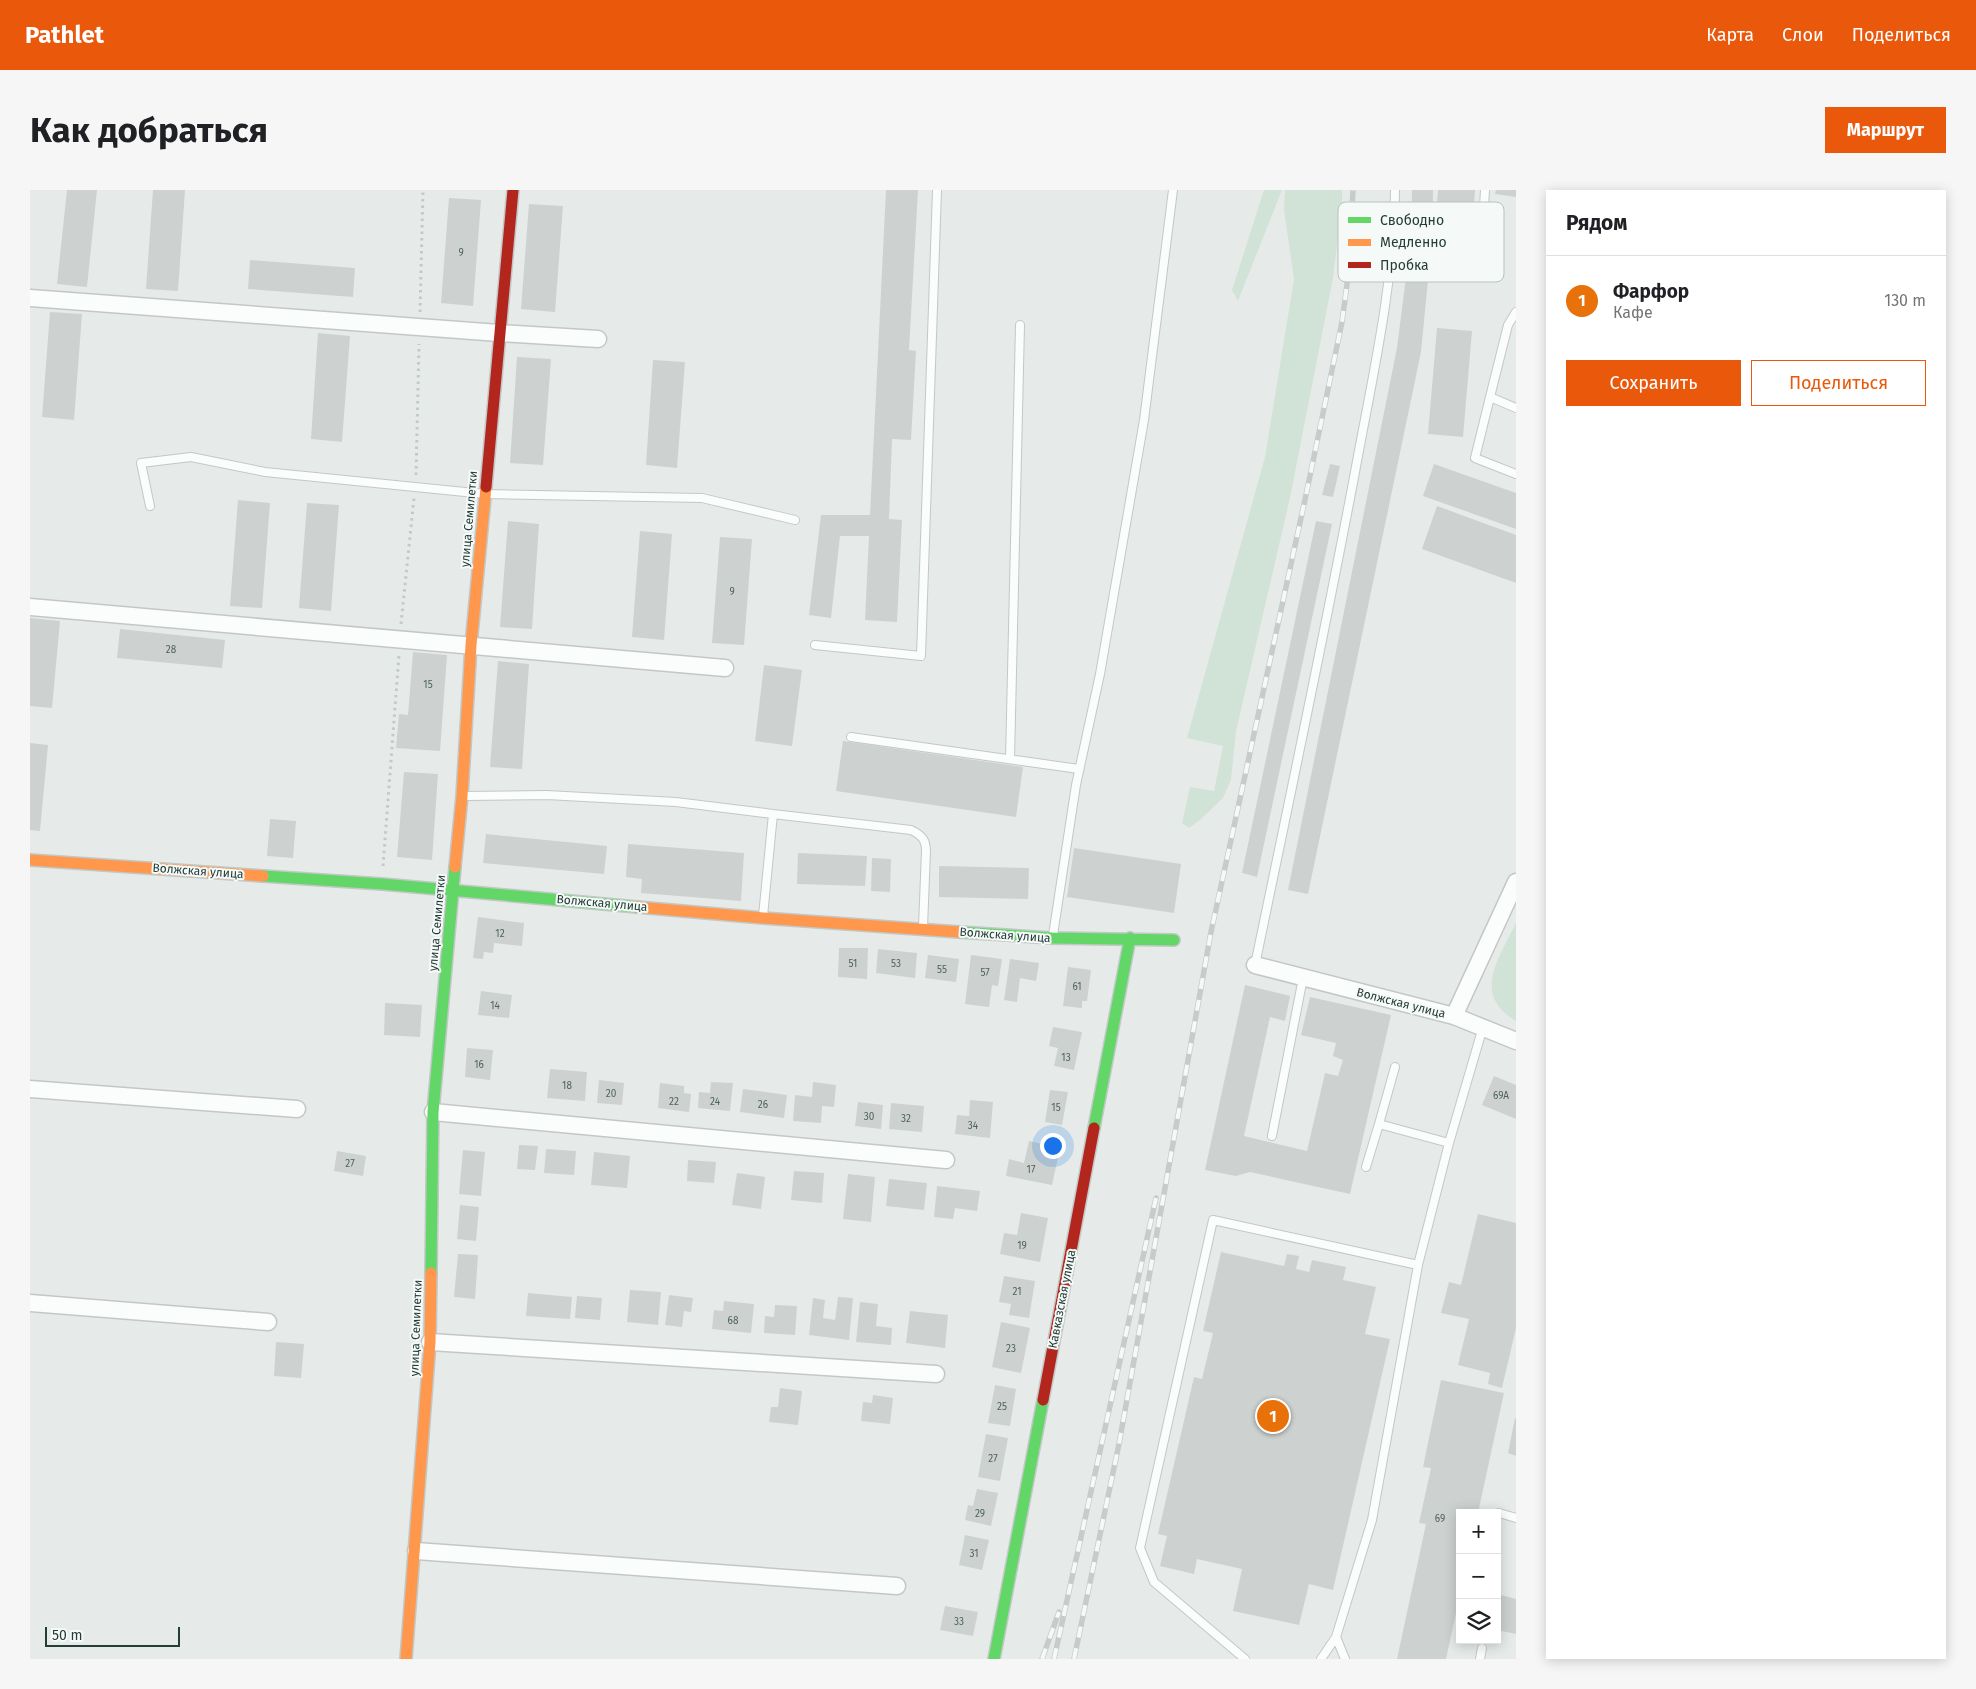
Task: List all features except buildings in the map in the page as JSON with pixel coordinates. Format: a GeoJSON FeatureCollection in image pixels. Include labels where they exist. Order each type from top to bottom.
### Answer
{"type":"FeatureCollection","features":[{"type":"Feature","properties":{"kind":"street","name":"улица Семилетки"},"geometry":{"type":"LineString","coordinates":[[406,1659],[416,1551],[430,1342],[433,1112],[454,890],[472,645],[513,190]]}},
{"type":"Feature","properties":{"kind":"street"},"geometry":{"type":"LineString","coordinates":[[30,298],[499,334],[598,339]]}},
{"type":"Feature","properties":{"kind":"street"},"geometry":{"type":"LineString","coordinates":[[30,606],[725,668]]}},
{"type":"Feature","properties":{"kind":"street","name":"Волжская улица"},"geometry":{"type":"LineString","coordinates":[[30,860],[382,884],[762,918],[1052,938],[1174,940]]}},
{"type":"Feature","properties":{"kind":"street"},"geometry":{"type":"LineString","coordinates":[[1454,1016],[1516,882]]}},
{"type":"Feature","properties":{"kind":"street","name":"Кавказская улица"},"geometry":{"type":"LineString","coordinates":[[994,1659],[1130,938]]}},
{"type":"Feature","properties":{"kind":"street","name":"Волжская улица"},"geometry":{"type":"LineString","coordinates":[[1255,965],[1454,1016],[1516,1041]]}},
{"type":"Feature","properties":{"kind":"street"},"geometry":{"type":"LineString","coordinates":[[30,1090],[298,1110]]}},
{"type":"Feature","properties":{"kind":"street"},"geometry":{"type":"LineString","coordinates":[[433,1112],[946,1160]]}},
{"type":"Feature","properties":{"kind":"street"},"geometry":{"type":"LineString","coordinates":[[30,1303],[268,1322]]}},
{"type":"Feature","properties":{"kind":"street"},"geometry":{"type":"LineString","coordinates":[[430,1342],[936,1374]]}},
{"type":"Feature","properties":{"kind":"street"},"geometry":{"type":"LineString","coordinates":[[416,1551],[897,1586]]}},
{"type":"Feature","properties":{"kind":"lane"},"geometry":{"type":"LineString","coordinates":[[815,645],[921,656],[937,190]]}},
{"type":"Feature","properties":{"kind":"lane"},"geometry":{"type":"LineString","coordinates":[[1052,938],[1079,769],[1100,674],[1144,420],[1174,190]]}},
{"type":"Feature","properties":{"kind":"lane"},"geometry":{"type":"LineString","coordinates":[[1255,965],[1338,561],[1379,342],[1388,282]]}},
{"type":"Feature","properties":{"kind":"lane"},"geometry":{"type":"LineString","coordinates":[[1516,312],[1508,325],[1475,458],[1516,474]]}},
{"type":"Feature","properties":{"kind":"lane"},"geometry":{"type":"LineString","coordinates":[[1010,759],[1020,325]]}},
{"type":"Feature","properties":{"kind":"lane"},"geometry":{"type":"LineString","coordinates":[[1490,397],[1516,408]]}},
{"type":"Feature","properties":{"kind":"lane"},"geometry":{"type":"LineString","coordinates":[[150,506],[141,463],[191,457],[265,472],[485,494],[702,498],[795,520]]}},
{"type":"Feature","properties":{"kind":"lane"},"geometry":{"type":"LineString","coordinates":[[850,737],[1079,769]]}},
{"type":"Feature","properties":{"kind":"lane"},"geometry":{"type":"LineString","coordinates":[[462,796],[547,796],[676,802],[911,830],[920,834],[924,839],[926,851],[923,929]]}},
{"type":"Feature","properties":{"kind":"lane"},"geometry":{"type":"LineString","coordinates":[[762,918],[773,814]]}},
{"type":"Feature","properties":{"kind":"lane"},"geometry":{"type":"LineString","coordinates":[[1272,1136],[1303,978]]}},
{"type":"Feature","properties":{"kind":"lane"},"geometry":{"type":"LineString","coordinates":[[1321,1659],[1336,1637],[1372,1520],[1418,1265],[1449,1143],[1483,1027]]}},
{"type":"Feature","properties":{"kind":"lane"},"geometry":{"type":"LineString","coordinates":[[1366,1167],[1395,1067]]}},
{"type":"Feature","properties":{"kind":"lane"},"geometry":{"type":"LineString","coordinates":[[1379,1124],[1449,1143]]}},
{"type":"Feature","properties":{"kind":"lane"},"geometry":{"type":"LineString","coordinates":[[1245,1659],[1154,1582],[1140,1548],[1213,1220],[1418,1265]]}},
{"type":"Feature","properties":{"kind":"lane"},"geometry":{"type":"LineString","coordinates":[[1501,1514],[1516,1518]]}},
{"type":"Feature","properties":{"kind":"lane"},"geometry":{"type":"LineString","coordinates":[[1336,1637],[1345,1659]]}},
{"type":"Feature","properties":{"kind":"lane"},"geometry":{"type":"LineString","coordinates":[[1480,1659],[1482,1648]]}},
{"type":"Feature","properties":{"kind":"path"},"geometry":{"type":"LineString","coordinates":[[382,884],[400,639],[415,486],[423,190]]}},
{"type":"Feature","properties":{"kind":"green space"},"geometry":{"type":"Polygon","coordinates":[[[1264,190],[1282,190],[1238,301],[1232,290],[1264,190]]]}},
{"type":"Feature","properties":{"kind":"green space"},"geometry":{"type":"Polygon","coordinates":[[[1285,190],[1342,190],[1342,202],[1338,202],[1338,237],[1333,278],[1290,498],[1236,731],[1231,780],[1223,798],[1189,828],[1182,823],[1190,787],[1214,791],[1223,746],[1187,738],[1265,457],[1294,279],[1284,210],[1285,190]]]}},
{"type":"Feature","properties":{"kind":"green space"},"geometry":{"type":"Polygon","coordinates":[[[1516,923],[1516,1021],[1502,1011],[1495,1000],[1492,988],[1493,975],[1502,949],[1516,923]]]}},
{"type":"Feature","properties":{"kind":"railway"},"geometry":{"type":"LineString","coordinates":[[1352,202],[1353,190]]}},
{"type":"Feature","properties":{"kind":"railway"},"geometry":{"type":"LineString","coordinates":[[1074,1659],[1119,1444],[1211,932],[1306,495],[1342,322],[1347,282]]}},
{"type":"Feature","properties":{"kind":"railway"},"geometry":{"type":"LineString","coordinates":[[1054,1659],[1156,1198]]}},
{"type":"Feature","properties":{"kind":"railway"},"geometry":{"type":"LineString","coordinates":[[1042,1659],[1059,1612]]}},
{"type":"Feature","properties":{"kind":"traffic: fast"},"geometry":{"type":"LineString","coordinates":[[431,1273],[433,1112],[455,867]]}},
{"type":"Feature","properties":{"kind":"traffic: fast"},"geometry":{"type":"LineString","coordinates":[[263,876],[382,884],[637,907]]}},
{"type":"Feature","properties":{"kind":"traffic: fast"},"geometry":{"type":"LineString","coordinates":[[959,932],[1052,938],[1174,940]]}},
{"type":"Feature","properties":{"kind":"traffic: fast"},"geometry":{"type":"LineString","coordinates":[[1094,1128],[1130,938]]}},
{"type":"Feature","properties":{"kind":"traffic: fast"},"geometry":{"type":"LineString","coordinates":[[994,1659],[1043,1400]]}},
{"type":"Feature","properties":{"kind":"traffic: slow"},"geometry":{"type":"LineString","coordinates":[[455,867],[462,796],[471,645],[486,487]]}},
{"type":"Feature","properties":{"kind":"traffic: slow"},"geometry":{"type":"LineString","coordinates":[[30,860],[263,876]]}},
{"type":"Feature","properties":{"kind":"traffic: slow"},"geometry":{"type":"LineString","coordinates":[[637,907],[959,932]]}},
{"type":"Feature","properties":{"kind":"traffic: slow"},"geometry":{"type":"LineString","coordinates":[[406,1659],[430,1342],[431,1273]]}},
{"type":"Feature","properties":{"kind":"traffic: jam"},"geometry":{"type":"LineString","coordinates":[[486,487],[513,190]]}},
{"type":"Feature","properties":{"kind":"traffic: jam"},"geometry":{"type":"LineString","coordinates":[[1043,1400],[1094,1128]]}},
{"type":"Feature","properties":{"kind":"place","name":"Фарфор"},"geometry":{"type":"Point","coordinates":[1273,1416]}}]}
